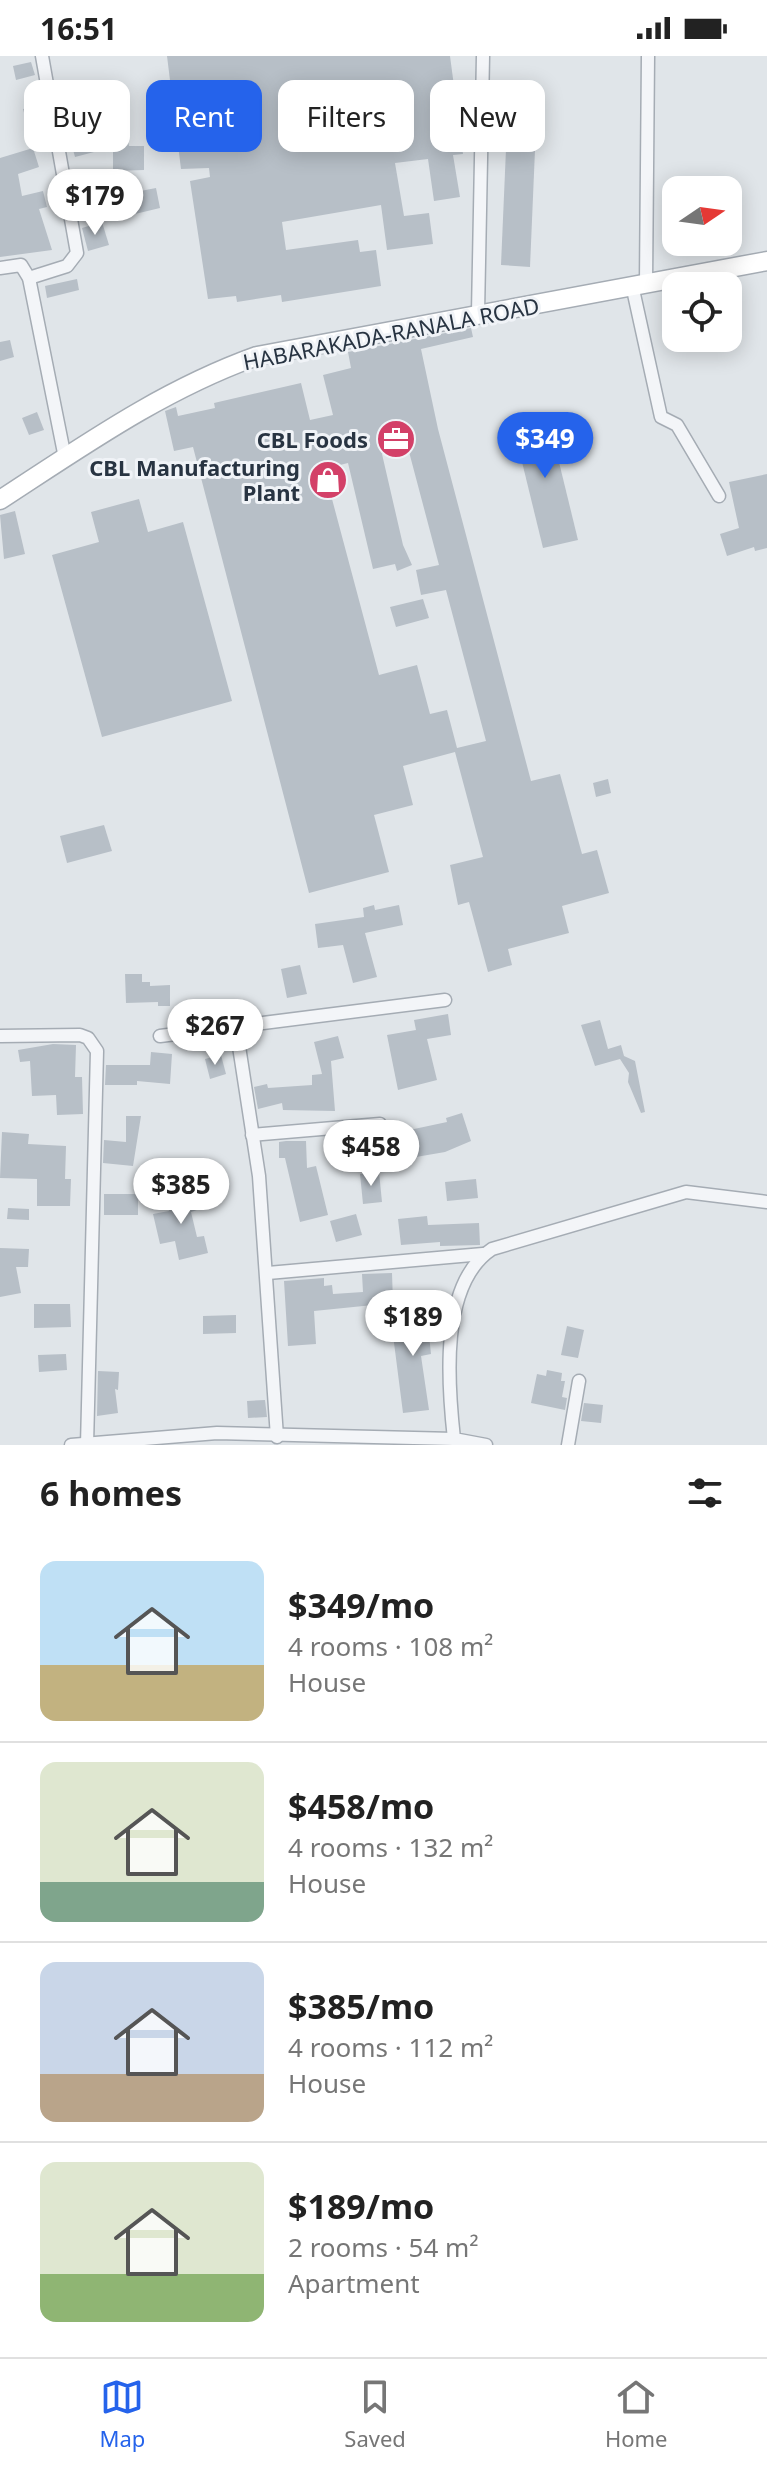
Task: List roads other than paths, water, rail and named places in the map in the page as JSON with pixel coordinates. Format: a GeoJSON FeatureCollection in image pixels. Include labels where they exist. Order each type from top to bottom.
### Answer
{"type":"FeatureCollection","features":[{"type":"Feature","properties":{"kind":"main road","name":"HABARAKADA-RANALA ROAD"},"geometry":{"type":"LineString","coordinates":[[0,500],[150,402],[207,374],[257,356],[767,261]]}},
{"type":"Feature","properties":{"kind":"street"},"geometry":{"type":"LineString","coordinates":[[29,278],[67,266],[74,261],[77,253],[42,56]]}},
{"type":"Feature","properties":{"kind":"street"},"geometry":{"type":"LineString","coordinates":[[478,313],[483,56]]}},
{"type":"Feature","properties":{"kind":"street"},"geometry":{"type":"LineString","coordinates":[[648,56],[639,283],[661,417],[677,425],[719,496]]}},
{"type":"Feature","properties":{"kind":"street"},"geometry":{"type":"LineString","coordinates":[[0,268],[21,265],[29,278],[65,458]]}},
{"type":"Feature","properties":{"kind":"street"},"geometry":{"type":"LineString","coordinates":[[160,1036],[445,1000]]}},
{"type":"Feature","properties":{"kind":"street"},"geometry":{"type":"LineString","coordinates":[[236,1027],[268,1273],[277,1437]]}},
{"type":"Feature","properties":{"kind":"street"},"geometry":{"type":"LineString","coordinates":[[0,1036],[80,1035],[88,1038],[97,1051],[87,1444]]}},
{"type":"Feature","properties":{"kind":"street"},"geometry":{"type":"LineString","coordinates":[[252,1135],[380,1124]]}},
{"type":"Feature","properties":{"kind":"street"},"geometry":{"type":"LineString","coordinates":[[268,1273],[483,1254],[686,1192],[767,1202]]}},
{"type":"Feature","properties":{"kind":"street"},"geometry":{"type":"LineString","coordinates":[[454,1439],[447,1375],[449,1340],[467,1282],[483,1254]]}},
{"type":"Feature","properties":{"kind":"street"},"geometry":{"type":"LineString","coordinates":[[568,1445],[579,1381]]}},
{"type":"Feature","properties":{"kind":"street"},"geometry":{"type":"LineString","coordinates":[[71,1445],[277,1437],[454,1439],[486,1445]]}},
{"type":"Feature","properties":{"kind":"place","name":"CBL Foods"},"geometry":{"type":"Point","coordinates":[396,439]}},
{"type":"Feature","properties":{"kind":"place","name":"CBL Manufacturing Plant"},"geometry":{"type":"Point","coordinates":[328,480]}}]}
